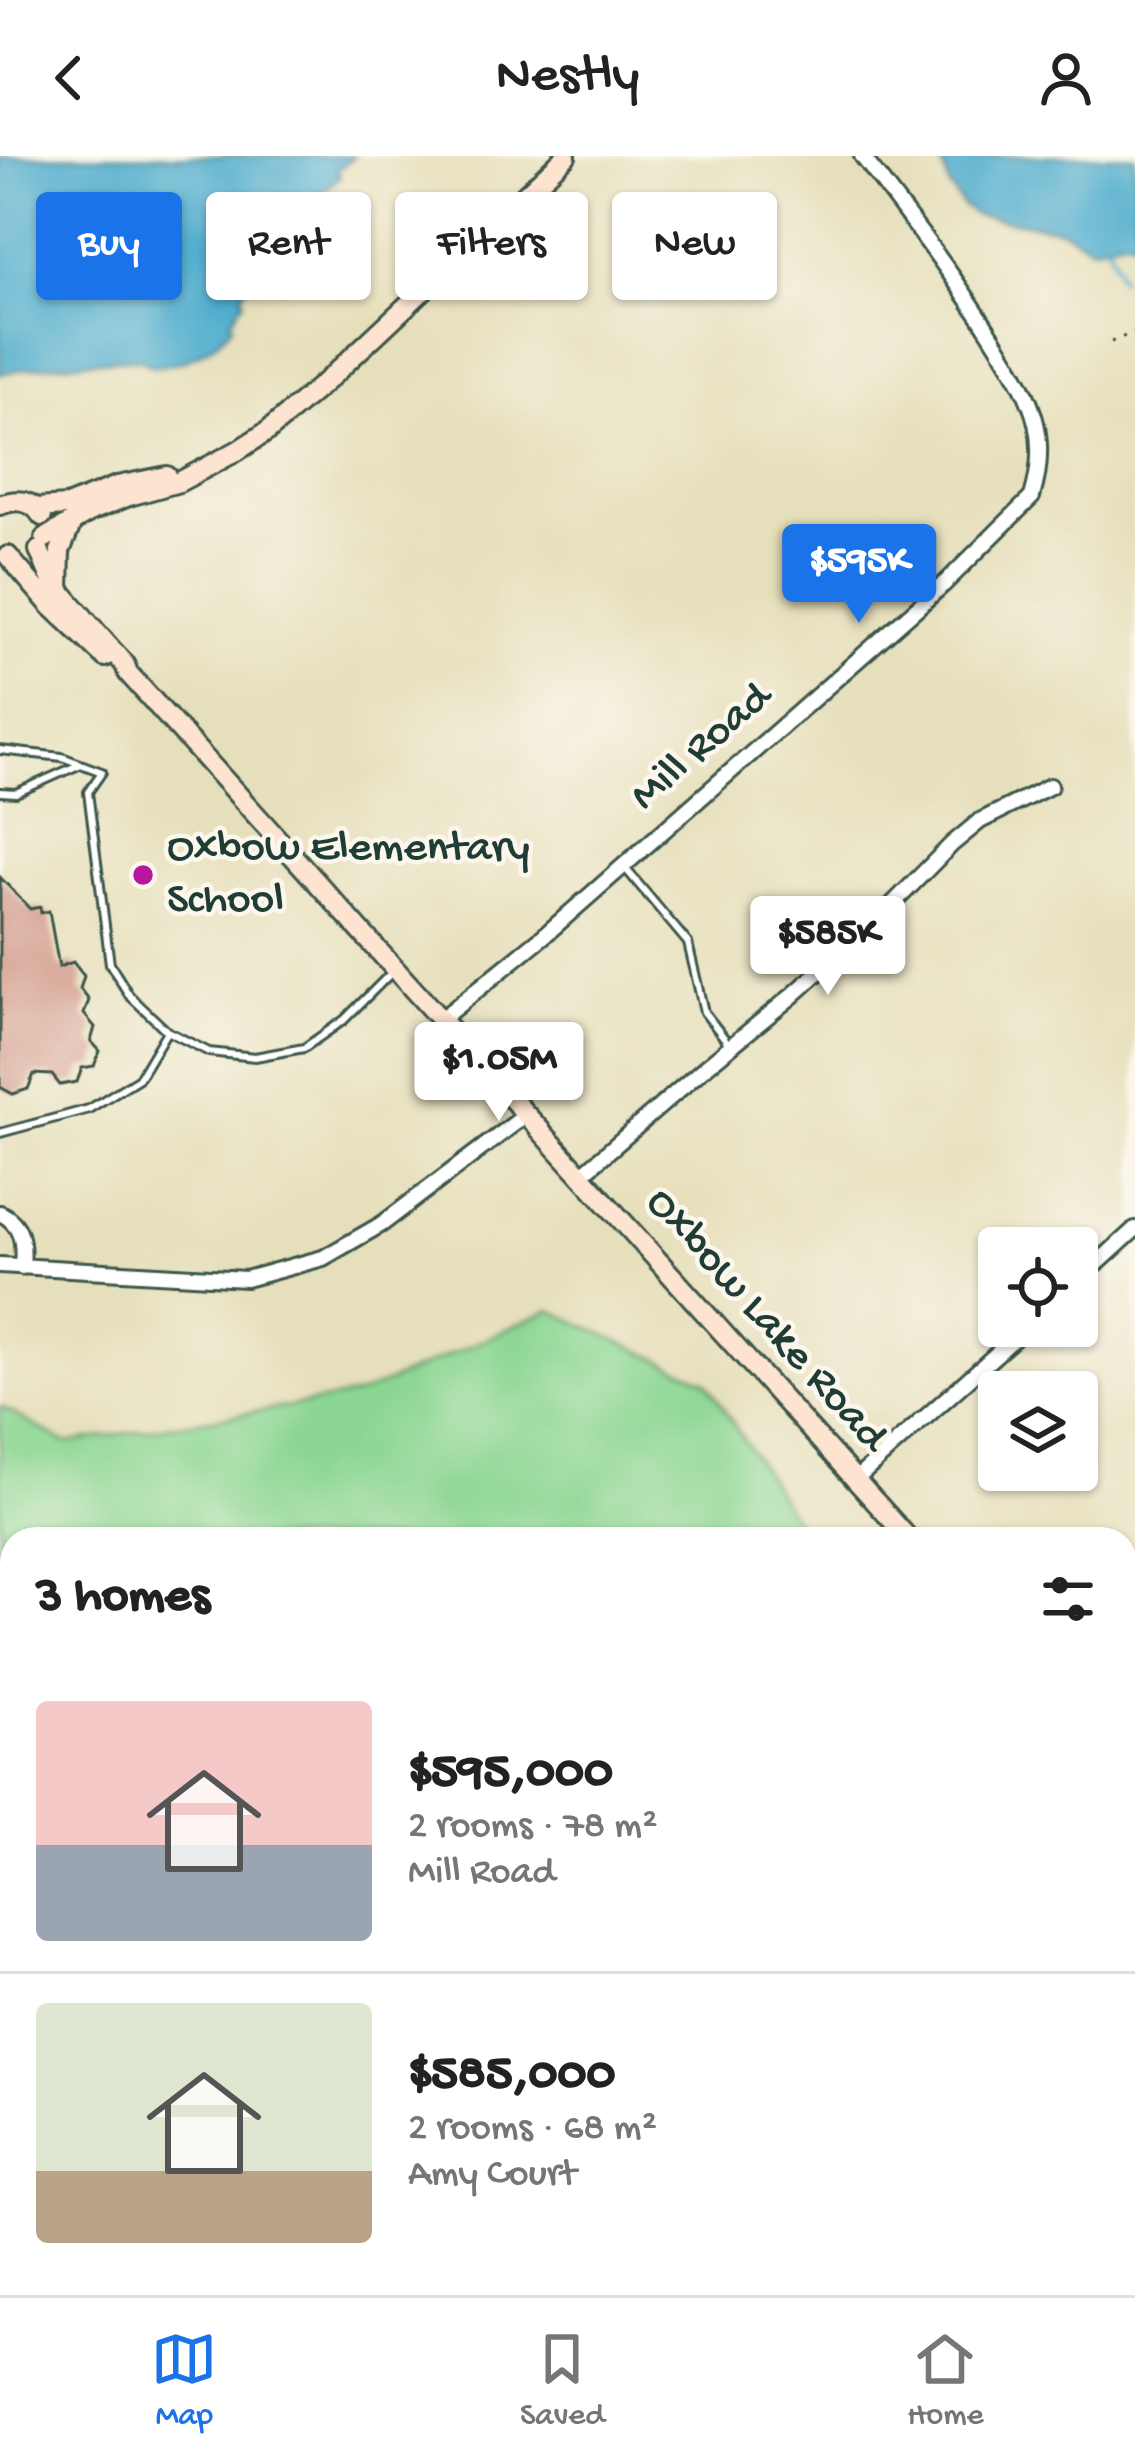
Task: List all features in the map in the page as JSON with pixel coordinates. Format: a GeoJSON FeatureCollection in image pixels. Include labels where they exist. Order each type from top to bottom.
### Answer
{"type":"FeatureCollection","features":[{"type":"Feature","properties":{"kind":"street"},"geometry":{"type":"LineString","coordinates":[[4,554],[25,557],[74,520],[129,496],[179,482],[282,420],[566,156]]}},
{"type":"Feature","properties":{"kind":"street","name":"Mill Road"},"geometry":{"type":"LineString","coordinates":[[440,1020],[508,967],[944,584],[1032,497],[1040,452],[1036,421],[1019,379],[964,292],[862,156]]}},
{"type":"Feature","properties":{"kind":"street"},"geometry":{"type":"LineString","coordinates":[[0,506],[20,501],[36,508],[67,506],[136,481],[183,478]]}},
{"type":"Feature","properties":{"kind":"street","name":"Oxbow Lake Road"},"geometry":{"type":"LineString","coordinates":[[36,508],[44,518],[47,571],[128,673],[898,1527]]}},
{"type":"Feature","properties":{"kind":"street"},"geometry":{"type":"LineString","coordinates":[[59,590],[60,551],[74,520]]}},
{"type":"Feature","properties":{"kind":"street","name":"Oxbow Lake Road"},"geometry":{"type":"LineString","coordinates":[[4,554],[70,626],[128,673]]}},
{"type":"Feature","properties":{"kind":"street"},"geometry":{"type":"LineString","coordinates":[[581,1175],[874,923],[952,844],[980,821],[1050,786]]}},
{"type":"Feature","properties":{"kind":"street"},"geometry":{"type":"LineString","coordinates":[[0,1265],[246,1279],[323,1258],[382,1224],[527,1114]]}},
{"type":"Feature","properties":{"kind":"street"},"geometry":{"type":"LineString","coordinates":[[0,1214],[22,1234],[22,1267]]}},
{"type":"Feature","properties":{"kind":"street"},"geometry":{"type":"LineString","coordinates":[[1098,1263],[1135,1229]]}},
{"type":"Feature","properties":{"kind":"street"},"geometry":{"type":"LineString","coordinates":[[855,1480],[1004,1347]]}},
{"type":"Feature","properties":{"kind":"lane"},"geometry":{"type":"LineString","coordinates":[[0,749],[62,757],[102,772],[88,791],[110,964],[129,995],[167,1031],[209,1052],[255,1057],[304,1048],[344,1020],[394,970]]}},
{"type":"Feature","properties":{"kind":"lane"},"geometry":{"type":"LineString","coordinates":[[0,792],[16,793],[81,764]]}},
{"type":"Feature","properties":{"kind":"lane"},"geometry":{"type":"LineString","coordinates":[[623,865],[688,943],[704,1012],[730,1046]]}},
{"type":"Feature","properties":{"kind":"lane"},"geometry":{"type":"LineString","coordinates":[[0,1133],[89,1108],[139,1078],[167,1031]]}},
{"type":"Feature","properties":{"kind":"path"},"geometry":{"type":"LineString","coordinates":[[1112,342],[1135,332]]}},
{"type":"Feature","properties":{"kind":"green space"},"geometry":{"type":"Polygon","coordinates":[[[551,1310],[706,1381],[799,1527],[0,1527],[0,1406],[66,1443],[358,1395],[551,1310]]]}},
{"type":"Feature","properties":{"kind":"water"},"geometry":{"type":"Polygon","coordinates":[[[0,156],[354,156],[323,192],[206,192],[206,300],[244,300],[230,322],[233,325],[206,350],[160,366],[139,359],[103,360],[0,374],[0,156]]]}},
{"type":"Feature","properties":{"kind":"water"},"geometry":{"type":"Polygon","coordinates":[[[940,156],[1135,156],[1135,241],[1123,239],[1092,247],[1061,229],[975,215],[950,187],[940,156]]]}},
{"type":"Feature","properties":{"kind":"building"},"geometry":{"type":"Polygon","coordinates":[[[0,877],[30,909],[49,911],[59,967],[73,962],[84,976],[80,989],[89,1000],[84,1014],[95,1027],[91,1041],[100,1051],[94,1066],[82,1068],[77,1082],[60,1085],[52,1075],[34,1074],[28,1089],[13,1094],[0,1087],[0,877]]]}},
{"type":"Feature","properties":{"kind":"waterway"},"geometry":{"type":"LineString","coordinates":[[1108,244],[1120,279]]}},
{"type":"Feature","properties":{"kind":"place","name":"Oxbow Elementary School"},"geometry":{"type":"Point","coordinates":[143,875]}}]}
